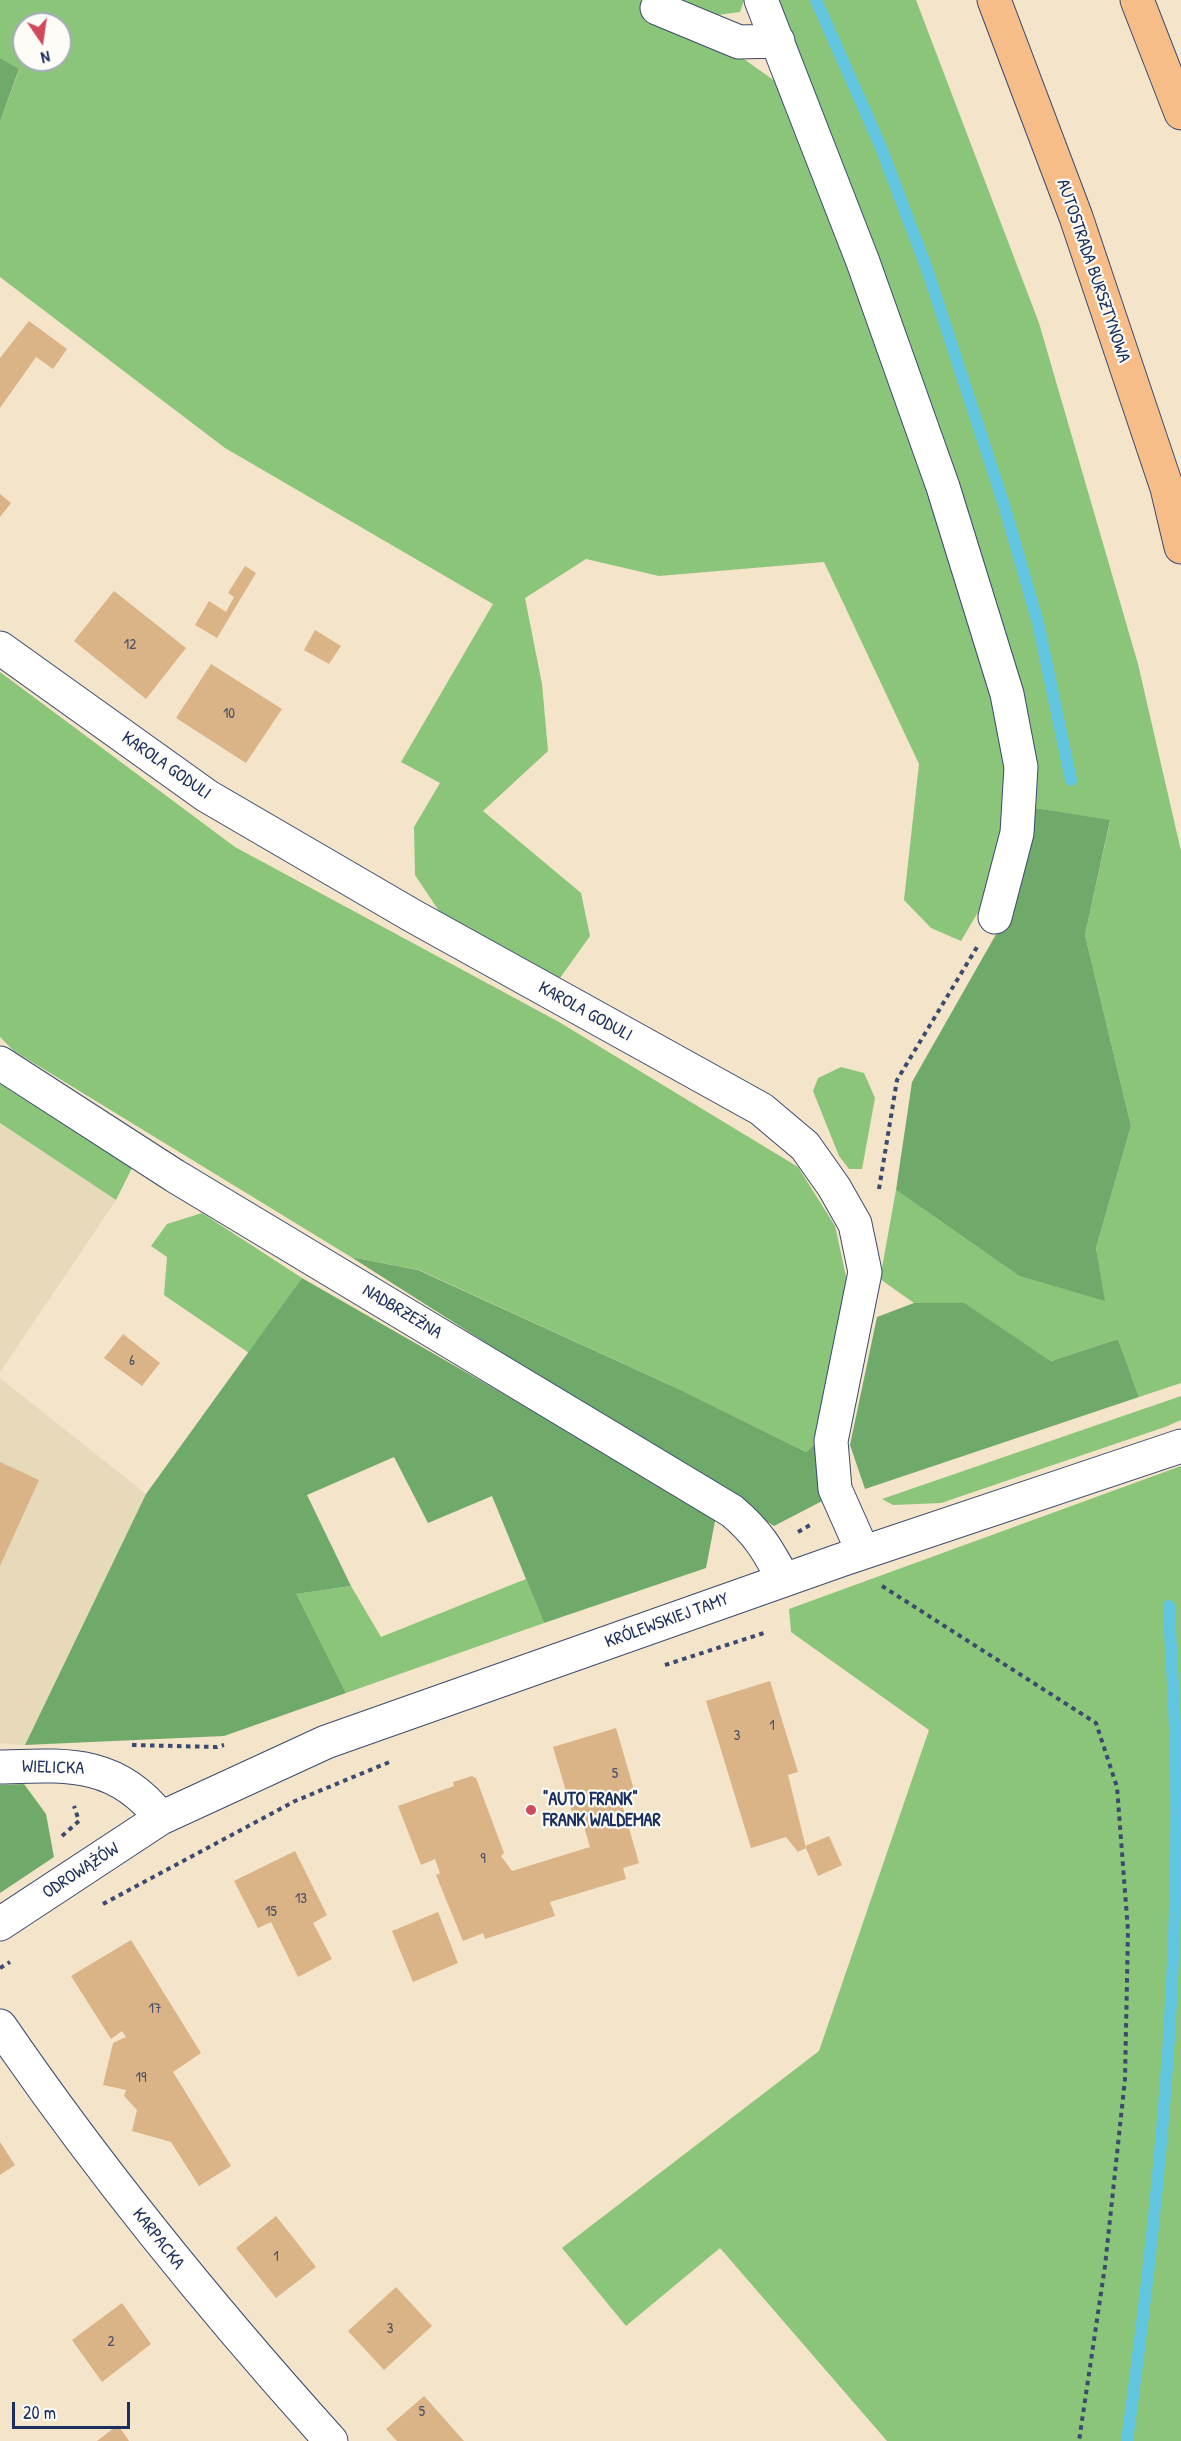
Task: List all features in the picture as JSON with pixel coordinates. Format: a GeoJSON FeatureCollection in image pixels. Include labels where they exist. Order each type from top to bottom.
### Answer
{"type":"FeatureCollection","features":[{"type":"Feature","properties":{"kind":"highway","name":"AUTOSTRADA BURSZTYNOWA"},"geometry":{"type":"LineString","coordinates":[[994,0],[1076,217],[1167,488],[1181,547]]}},
{"type":"Feature","properties":{"kind":"highway"},"geometry":{"type":"LineString","coordinates":[[1137,0],[1181,113]]}},
{"type":"Feature","properties":{"kind":"street"},"geometry":{"type":"LineString","coordinates":[[761,0],[863,262],[944,488],[1007,694],[1021,767],[1017,833],[995,917]]}},
{"type":"Feature","properties":{"kind":"street"},"geometry":{"type":"LineString","coordinates":[[657,8],[740,42],[778,41]]}},
{"type":"Feature","properties":{"kind":"street","name":"KAROLA GODULI"},"geometry":{"type":"LineString","coordinates":[[0,648],[207,796],[412,916],[761,1109],[805,1146],[834,1186],[855,1224],[866,1272],[831,1442],[835,1489],[852,1556]]}},
{"type":"Feature","properties":{"kind":"street","name":"NADBRZEŻNA"},"geometry":{"type":"LineString","coordinates":[[0,1063],[175,1176],[732,1511],[763,1541],[784,1580]]}},
{"type":"Feature","properties":{"kind":"street","name":"KRÓLEWSKIEJ TAMY"},"geometry":{"type":"LineString","coordinates":[[161,1818],[326,1742],[852,1556],[1181,1446]]}},
{"type":"Feature","properties":{"kind":"street","name":"WIELICKA"},"geometry":{"type":"LineString","coordinates":[[0,1767],[42,1766],[91,1769],[121,1780],[146,1798],[161,1818]]}},
{"type":"Feature","properties":{"kind":"street","name":"ODROWĄŻÓW"},"geometry":{"type":"LineString","coordinates":[[0,1924],[161,1818]]}},
{"type":"Feature","properties":{"kind":"street","name":"KARPACKA"},"geometry":{"type":"LineString","coordinates":[[0,2026],[52,2102],[171,2258],[331,2441]]}},
{"type":"Feature","properties":{"kind":"path"},"geometry":{"type":"LineString","coordinates":[[879,1193],[897,1080],[995,917]]}},
{"type":"Feature","properties":{"kind":"path"},"geometry":{"type":"LineString","coordinates":[[852,1556],[1096,1723],[1117,1787],[1128,1931],[1125,2079],[1105,2266],[1079,2441]]}},
{"type":"Feature","properties":{"kind":"path"},"geometry":{"type":"LineString","coordinates":[[664,1665],[767,1632]]}},
{"type":"Feature","properties":{"kind":"path"},"geometry":{"type":"LineString","coordinates":[[96,1908],[295,1801],[395,1760]]}},
{"type":"Feature","properties":{"kind":"path"},"geometry":{"type":"LineString","coordinates":[[52,1842],[79,1821],[73,1802]]}},
{"type":"Feature","properties":{"kind":"path"},"geometry":{"type":"LineString","coordinates":[[0,1968],[19,1956]]}},
{"type":"Feature","properties":{"kind":"shaded area"},"geometry":{"type":"Polygon","coordinates":[[[0,1123],[116,1200],[0,1372],[0,1123]]]}},
{"type":"Feature","properties":{"kind":"shaded area"},"geometry":{"type":"Polygon","coordinates":[[[0,1378],[146,1494],[25,1745],[0,1743],[0,1378]]]}},
{"type":"Feature","properties":{"kind":"green space"},"geometry":{"type":"Polygon","coordinates":[[[0,0],[653,0],[643,19],[741,57],[779,84],[921,455],[1000,715],[1012,778],[984,902],[961,941],[931,928],[904,900],[919,764],[824,562],[659,576],[586,559],[525,598],[542,684],[548,751],[483,811],[581,893],[590,936],[560,978],[439,911],[415,875],[414,827],[440,783],[401,762],[493,604],[225,448],[0,277],[0,122],[18,72],[72,72],[72,12],[12,12],[12,66],[0,58],[0,0]]]}},
{"type":"Feature","properties":{"kind":"green space"},"geometry":{"type":"Polygon","coordinates":[[[679,0],[744,0],[740,12],[710,16],[679,0]]]}},
{"type":"Feature","properties":{"kind":"green space"},"geometry":{"type":"Polygon","coordinates":[[[775,0],[916,0],[1039,323],[1138,664],[1181,851],[1181,1383],[1139,1397],[1118,1339],[1051,1361],[964,1304],[914,1303],[880,1279],[896,1190],[1019,1276],[1104,1300],[1096,1248],[1131,1126],[1085,935],[1110,821],[1035,808],[1028,716],[966,513],[775,0]]]}},
{"type":"Feature","properties":{"kind":"green space"},"geometry":{"type":"Polygon","coordinates":[[[0,58],[12,65],[12,72],[18,72],[0,122],[0,58]]]}},
{"type":"Feature","properties":{"kind":"green space"},"geometry":{"type":"Polygon","coordinates":[[[0,672],[235,847],[559,1022],[798,1167],[835,1226],[847,1281],[817,1442],[806,1452],[683,1391],[419,1270],[351,1257],[14,1051],[0,1037],[0,672]]]}},
{"type":"Feature","properties":{"kind":"green space"},"geometry":{"type":"Polygon","coordinates":[[[1035,808],[1110,820],[1085,935],[1131,1126],[1096,1248],[1105,1301],[1019,1276],[896,1190],[912,1082],[1011,908],[1035,808]]]}},
{"type":"Feature","properties":{"kind":"green space"},"geometry":{"type":"Polygon","coordinates":[[[841,1067],[864,1073],[875,1098],[862,1169],[849,1169],[839,1156],[813,1091],[818,1078],[841,1067]]]}},
{"type":"Feature","properties":{"kind":"green space"},"geometry":{"type":"Polygon","coordinates":[[[0,1081],[133,1166],[116,1200],[0,1123],[0,1081]]]}},
{"type":"Feature","properties":{"kind":"green space"},"geometry":{"type":"Polygon","coordinates":[[[202,1213],[302,1278],[249,1353],[164,1295],[167,1257],[151,1246],[167,1224],[202,1213]]]}},
{"type":"Feature","properties":{"kind":"green space"},"geometry":{"type":"Polygon","coordinates":[[[351,1257],[418,1270],[683,1391],[806,1452],[817,1442],[824,1500],[774,1526],[351,1257]]]}},
{"type":"Feature","properties":{"kind":"green space"},"geometry":{"type":"Polygon","coordinates":[[[302,1278],[716,1516],[706,1568],[544,1623],[492,1496],[428,1523],[394,1457],[307,1495],[351,1586],[296,1594],[346,1693],[224,1736],[25,1745],[146,1494],[302,1278]]]}},
{"type":"Feature","properties":{"kind":"green space"},"geometry":{"type":"Polygon","coordinates":[[[914,1303],[964,1303],[1051,1361],[1118,1339],[1139,1397],[865,1489],[850,1445],[877,1317],[914,1303]]]}},
{"type":"Feature","properties":{"kind":"green space"},"geometry":{"type":"Polygon","coordinates":[[[1181,1396],[1181,1420],[1165,1427],[941,1503],[893,1505],[882,1499],[1181,1396]]]}},
{"type":"Feature","properties":{"kind":"green space"},"geometry":{"type":"Polygon","coordinates":[[[1181,1466],[1181,2441],[887,2441],[720,2248],[626,2326],[562,2248],[819,2051],[929,1730],[791,1632],[789,1609],[1181,1466]]]}},
{"type":"Feature","properties":{"kind":"green space"},"geometry":{"type":"Polygon","coordinates":[[[526,1579],[544,1623],[346,1693],[295,1594],[351,1586],[381,1637],[526,1579]]]}},
{"type":"Feature","properties":{"kind":"green space"},"geometry":{"type":"Polygon","coordinates":[[[24,1784],[46,1814],[54,1857],[0,1893],[0,1785],[24,1784]]]}},
{"type":"Feature","properties":{"kind":"building"},"geometry":{"type":"Polygon","coordinates":[[[29,321],[67,349],[53,369],[36,357],[0,408],[0,358],[29,321]]]}},
{"type":"Feature","properties":{"kind":"building"},"geometry":{"type":"Polygon","coordinates":[[[0,494],[11,503],[0,517],[0,494]]]}},
{"type":"Feature","properties":{"kind":"building"},"geometry":{"type":"Polygon","coordinates":[[[245,566],[256,573],[217,638],[195,625],[209,601],[226,612],[234,597],[228,593],[245,566]]]}},
{"type":"Feature","properties":{"kind":"building"},"geometry":{"type":"Polygon","coordinates":[[[114,591],[186,648],[146,699],[74,641],[114,591]]]}},
{"type":"Feature","properties":{"kind":"building"},"geometry":{"type":"Polygon","coordinates":[[[315,630],[341,646],[329,664],[304,650],[315,630]]]}},
{"type":"Feature","properties":{"kind":"building"},"geometry":{"type":"Polygon","coordinates":[[[211,664],[282,709],[246,763],[176,718],[211,664]]]}},
{"type":"Feature","properties":{"kind":"building"},"geometry":{"type":"Polygon","coordinates":[[[123,1334],[160,1363],[142,1386],[104,1358],[123,1334]]]}},
{"type":"Feature","properties":{"kind":"building"},"geometry":{"type":"Polygon","coordinates":[[[0,1462],[39,1480],[0,1566],[0,1462]]]}},
{"type":"Feature","properties":{"kind":"building"},"geometry":{"type":"Polygon","coordinates":[[[770,1681],[798,1772],[788,1775],[806,1848],[798,1852],[786,1837],[751,1848],[706,1701],[770,1681]]]}},
{"type":"Feature","properties":{"kind":"building"},"geometry":{"type":"Polygon","coordinates":[[[616,1728],[635,1793],[620,1797],[639,1863],[623,1868],[626,1879],[550,1902],[555,1916],[485,1939],[483,1933],[463,1941],[436,1875],[440,1873],[435,1859],[421,1865],[398,1806],[454,1786],[453,1782],[472,1776],[476,1778],[504,1853],[501,1856],[512,1871],[590,1847],[580,1813],[573,1815],[553,1747],[616,1728]]]}},
{"type":"Feature","properties":{"kind":"building"},"geometry":{"type":"Polygon","coordinates":[[[829,1836],[842,1865],[818,1876],[805,1846],[829,1836]]]}},
{"type":"Feature","properties":{"kind":"building"},"geometry":{"type":"Polygon","coordinates":[[[295,1851],[327,1915],[313,1923],[332,1959],[298,1977],[271,1922],[258,1928],[234,1881],[295,1851]]]}},
{"type":"Feature","properties":{"kind":"building"},"geometry":{"type":"Polygon","coordinates":[[[438,1912],[458,1963],[413,1982],[392,1931],[438,1912]]]}},
{"type":"Feature","properties":{"kind":"building"},"geometry":{"type":"Polygon","coordinates":[[[131,1940],[201,2053],[173,2072],[231,2166],[199,2186],[171,2142],[132,2131],[137,2110],[124,2096],[126,2090],[103,2085],[113,2043],[126,2037],[122,2031],[111,2039],[71,1976],[131,1940]]]}},
{"type":"Feature","properties":{"kind":"building"},"geometry":{"type":"Polygon","coordinates":[[[0,2142],[15,2165],[0,2175],[0,2142]]]}},
{"type":"Feature","properties":{"kind":"building"},"geometry":{"type":"Polygon","coordinates":[[[276,2216],[316,2267],[276,2298],[236,2248],[276,2216]]]}},
{"type":"Feature","properties":{"kind":"building"},"geometry":{"type":"Polygon","coordinates":[[[396,2287],[432,2326],[384,2370],[348,2331],[396,2287]]]}},
{"type":"Feature","properties":{"kind":"building"},"geometry":{"type":"Polygon","coordinates":[[[122,2303],[151,2344],[102,2382],[72,2340],[122,2303]]]}},
{"type":"Feature","properties":{"kind":"building"},"geometry":{"type":"Polygon","coordinates":[[[424,2396],[464,2441],[397,2441],[386,2429],[424,2396]]]}},
{"type":"Feature","properties":{"kind":"building"},"geometry":{"type":"Polygon","coordinates":[[[118,2425],[129,2441],[97,2441],[118,2425]]]}},
{"type":"Feature","properties":{"kind":"waterway"},"geometry":{"type":"LineString","coordinates":[[816,0],[880,145],[927,269],[1004,505],[1038,623],[1071,780]]}},
{"type":"Feature","properties":{"kind":"waterway"},"geometry":{"type":"LineString","coordinates":[[1127,2441],[1148,2275],[1170,2025],[1176,1858],[1176,1774],[1169,1606]]}},
{"type":"Feature","properties":{"kind":"place","name":"\"AUTO FRANK\" FRANK WALDEMAR"},"geometry":{"type":"Point","coordinates":[531,1810]}}]}
